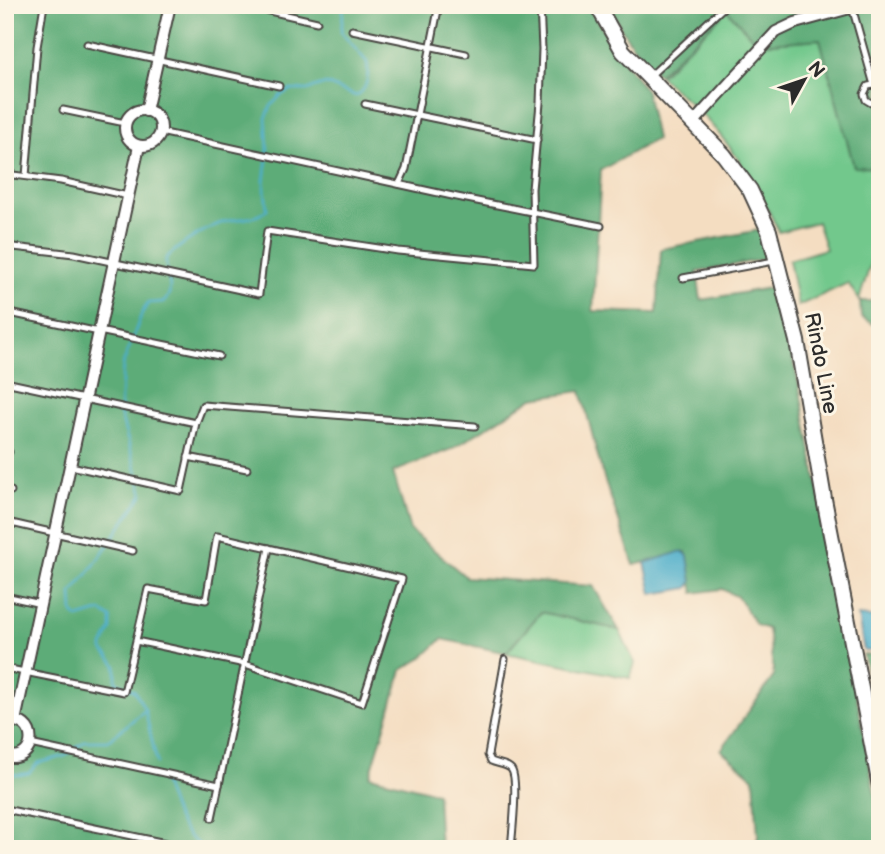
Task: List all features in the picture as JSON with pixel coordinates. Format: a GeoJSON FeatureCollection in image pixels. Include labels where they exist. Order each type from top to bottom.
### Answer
{"type":"FeatureCollection","features":[{"type":"Feature","properties":{"kind":"street"},"geometry":{"type":"LineString","coordinates":[[146,111],[170,5]]}},
{"type":"Feature","properties":{"kind":"street","name":"Rindo Line"},"geometry":{"type":"LineString","coordinates":[[597,5],[623,51],[724,155],[750,190],[769,231],[797,341],[824,499],[874,732],[880,786]]}},
{"type":"Feature","properties":{"kind":"street"},"geometry":{"type":"LineString","coordinates":[[694,122],[776,32],[795,23],[857,6]]}},
{"type":"Feature","properties":{"kind":"street"},"geometry":{"type":"LineString","coordinates":[[146,111],[159,120],[160,132],[150,144],[139,146],[129,140],[125,123],[133,113],[146,111]]}},
{"type":"Feature","properties":{"kind":"street"},"geometry":{"type":"LineString","coordinates":[[6,759],[24,754],[30,744],[27,727],[10,722],[26,672],[139,146]]}},
{"type":"Feature","properties":{"kind":"lane"},"geometry":{"type":"LineString","coordinates":[[26,176],[37,47],[44,5]]}},
{"type":"Feature","properties":{"kind":"lane"},"geometry":{"type":"LineString","coordinates":[[243,5],[317,22]]}},
{"type":"Feature","properties":{"kind":"lane"},"geometry":{"type":"LineString","coordinates":[[399,184],[407,169],[439,5]]}},
{"type":"Feature","properties":{"kind":"lane"},"geometry":{"type":"LineString","coordinates":[[5,246],[74,254],[259,294],[267,231],[398,251],[534,264],[532,190],[542,50],[540,5]]}},
{"type":"Feature","properties":{"kind":"lane"},"geometry":{"type":"LineString","coordinates":[[648,78],[726,5]]}},
{"type":"Feature","properties":{"kind":"lane"},"geometry":{"type":"LineString","coordinates":[[857,6],[877,86],[866,88],[864,97],[871,103],[880,101]]}},
{"type":"Feature","properties":{"kind":"lane"},"geometry":{"type":"LineString","coordinates":[[352,30],[466,54]]}},
{"type":"Feature","properties":{"kind":"lane"},"geometry":{"type":"LineString","coordinates":[[87,44],[279,86]]}},
{"type":"Feature","properties":{"kind":"lane"},"geometry":{"type":"LineString","coordinates":[[365,104],[537,140]]}},
{"type":"Feature","properties":{"kind":"lane"},"geometry":{"type":"LineString","coordinates":[[63,110],[125,123]]}},
{"type":"Feature","properties":{"kind":"lane"},"geometry":{"type":"LineString","coordinates":[[160,132],[601,226]]}},
{"type":"Feature","properties":{"kind":"lane"},"geometry":{"type":"LineString","coordinates":[[5,174],[128,196]]}},
{"type":"Feature","properties":{"kind":"lane"},"geometry":{"type":"LineString","coordinates":[[683,278],[777,261]]}},
{"type":"Feature","properties":{"kind":"lane"},"geometry":{"type":"LineString","coordinates":[[5,312],[219,356]]}},
{"type":"Feature","properties":{"kind":"lane"},"geometry":{"type":"LineString","coordinates":[[5,382],[196,423]]}},
{"type":"Feature","properties":{"kind":"lane"},"geometry":{"type":"LineString","coordinates":[[71,466],[181,491],[196,423],[203,405],[347,414],[475,426]]}},
{"type":"Feature","properties":{"kind":"lane"},"geometry":{"type":"LineString","coordinates":[[188,457],[247,469]]}},
{"type":"Feature","properties":{"kind":"lane"},"geometry":{"type":"LineString","coordinates":[[7,522],[133,551]]}},
{"type":"Feature","properties":{"kind":"lane"},"geometry":{"type":"LineString","coordinates":[[5,668],[124,692],[148,589],[206,600],[217,536],[402,579],[362,703],[245,664],[136,641]]}},
{"type":"Feature","properties":{"kind":"lane"},"geometry":{"type":"LineString","coordinates":[[212,818],[269,548]]}},
{"type":"Feature","properties":{"kind":"lane"},"geometry":{"type":"LineString","coordinates":[[5,596],[41,604]]}},
{"type":"Feature","properties":{"kind":"lane"},"geometry":{"type":"LineString","coordinates":[[505,659],[488,755],[491,761],[509,766],[514,773],[515,801],[511,849]]}},
{"type":"Feature","properties":{"kind":"lane"},"geometry":{"type":"LineString","coordinates":[[30,744],[219,785]]}},
{"type":"Feature","properties":{"kind":"lane"},"geometry":{"type":"LineString","coordinates":[[5,809],[194,849]]}},
{"type":"Feature","properties":{"kind":"green space"},"geometry":{"type":"Polygon","coordinates":[[[5,5],[590,5],[610,42],[646,91],[656,139],[601,170],[593,311],[657,313],[661,249],[760,230],[769,258],[697,272],[701,300],[775,287],[799,385],[880,822],[880,849],[755,849],[758,836],[754,778],[721,750],[774,676],[768,629],[756,625],[738,597],[722,589],[694,593],[686,552],[634,565],[602,472],[581,391],[533,398],[452,449],[393,472],[410,530],[466,577],[593,586],[619,630],[541,612],[506,653],[442,639],[422,658],[402,670],[370,776],[437,793],[440,849],[5,849],[5,5]]]}},
{"type":"Feature","properties":{"kind":"green space"},"geometry":{"type":"Polygon","coordinates":[[[610,5],[880,5],[880,168],[854,167],[820,39],[758,44],[727,10],[658,75],[630,42],[610,5]]]}},
{"type":"Feature","properties":{"kind":"green space"},"geometry":{"type":"Polygon","coordinates":[[[727,10],[758,44],[820,39],[854,166],[880,168],[880,234],[859,300],[848,283],[798,306],[789,260],[826,249],[817,222],[779,232],[730,147],[702,115],[660,76],[727,10]]]}},
{"type":"Feature","properties":{"kind":"green space"},"geometry":{"type":"Polygon","coordinates":[[[860,301],[880,301],[880,328],[861,317],[860,301]]]}},
{"type":"Feature","properties":{"kind":"green space"},"geometry":{"type":"Polygon","coordinates":[[[541,612],[619,630],[635,663],[630,678],[506,653],[541,612]]]}},
{"type":"Feature","properties":{"kind":"green space"},"geometry":{"type":"Polygon","coordinates":[[[863,655],[880,655],[880,717],[863,655]]]}},
{"type":"Feature","properties":{"kind":"water"},"geometry":{"type":"Polygon","coordinates":[[[679,552],[688,556],[692,582],[688,588],[652,594],[645,563],[679,552]]]}},
{"type":"Feature","properties":{"kind":"water"},"geometry":{"type":"Polygon","coordinates":[[[858,616],[880,618],[880,651],[864,651],[858,616]]]}},
{"type":"Feature","properties":{"kind":"waterway"},"geometry":{"type":"LineString","coordinates":[[9,773],[29,773],[38,763],[65,756],[85,741],[108,741],[145,710],[135,691],[116,682],[116,665],[103,650],[111,629],[111,618],[101,611],[78,618],[73,613],[72,593],[143,494],[120,413],[123,364],[148,303],[164,302],[168,297],[170,286],[166,258],[208,229],[224,222],[252,217],[267,209],[264,181],[268,150],[266,118],[271,106],[290,90],[307,90],[326,84],[356,96],[363,90],[368,76],[367,62],[341,32],[344,5]]}},
{"type":"Feature","properties":{"kind":"waterway"},"geometry":{"type":"LineString","coordinates":[[145,710],[157,763]]}},
{"type":"Feature","properties":{"kind":"waterway"},"geometry":{"type":"LineString","coordinates":[[162,778],[180,825],[201,846]]}}]}
